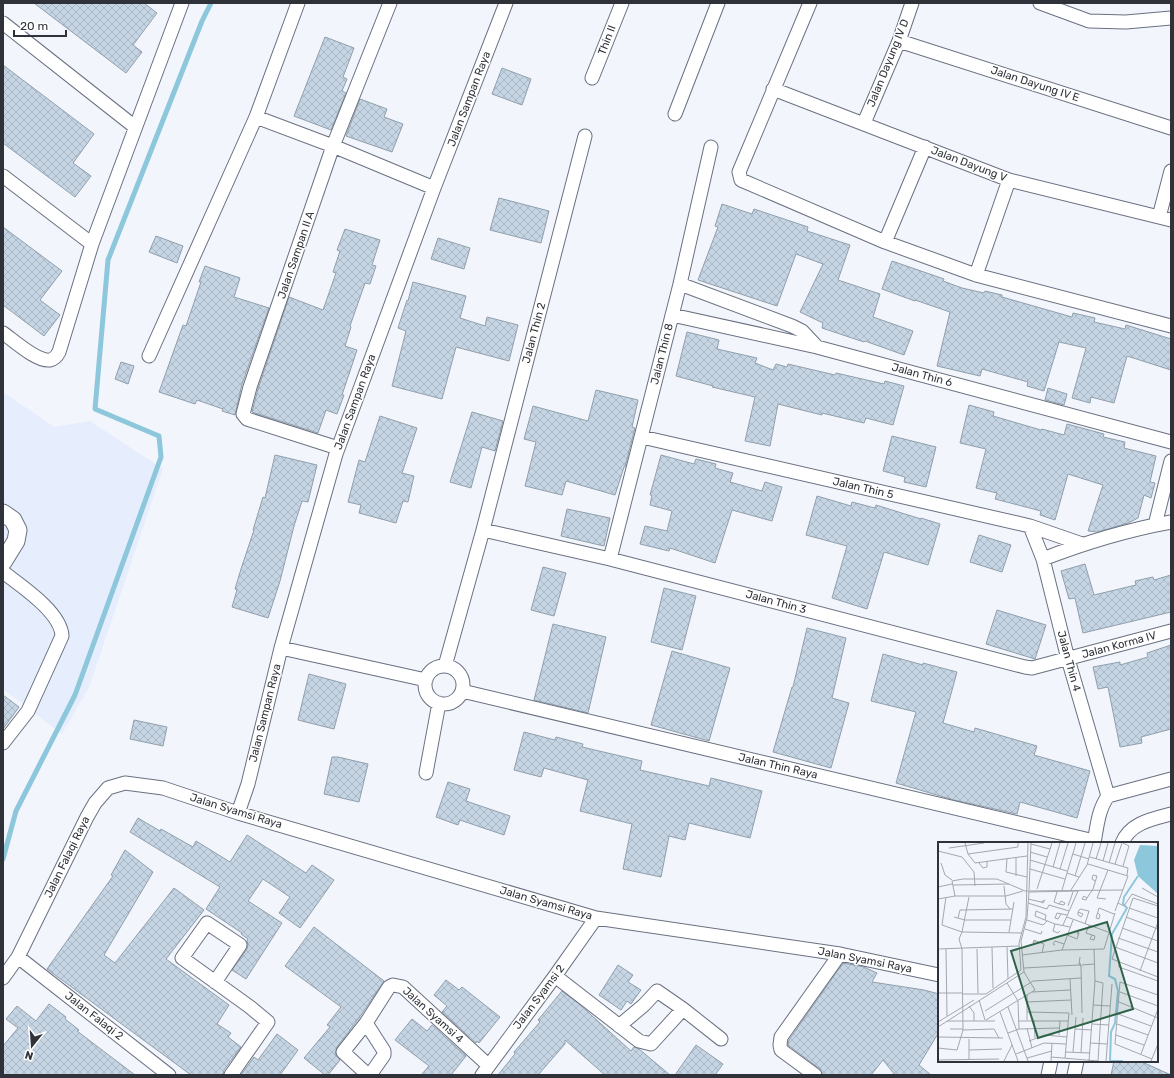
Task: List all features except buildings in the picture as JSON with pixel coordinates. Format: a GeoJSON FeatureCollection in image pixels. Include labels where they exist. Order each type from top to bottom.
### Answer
{"type":"FeatureCollection","features":[{"type":"Feature","properties":{"kind":"street"},"geometry":{"type":"LineString","coordinates":[[3,333],[36,356],[43,359],[50,360],[56,357],[60,352],[92,244],[182,3]]}},
{"type":"Feature","properties":{"kind":"street"},"geometry":{"type":"LineString","coordinates":[[150,356],[256,117],[298,3]]}},
{"type":"Feature","properties":{"kind":"street","name":"Jalan Sampan II A"},"geometry":{"type":"LineString","coordinates":[[338,448],[247,419],[243,414],[250,387],[333,146],[390,3]]}},
{"type":"Feature","properties":{"kind":"street","name":"Jalan Sampan Raya"},"geometry":{"type":"LineString","coordinates":[[238,813],[248,784],[281,648],[338,448],[434,188],[506,3]]}},
{"type":"Feature","properties":{"kind":"street","name":"Thin II"},"geometry":{"type":"LineString","coordinates":[[592,78],[622,3]]}},
{"type":"Feature","properties":{"kind":"street"},"geometry":{"type":"LineString","coordinates":[[675,114],[718,3]]}},
{"type":"Feature","properties":{"kind":"street"},"geometry":{"type":"LineString","coordinates":[[810,3],[739,172],[741,180],[885,242],[976,275],[1171,326]]}},
{"type":"Feature","properties":{"kind":"street","name":"Jalan Dayung IV D"},"geometry":{"type":"LineString","coordinates":[[864,123],[912,3]]}},
{"type":"Feature","properties":{"kind":"street"},"geometry":{"type":"LineString","coordinates":[[1040,3],[1089,21],[1126,22],[1171,18]]}},
{"type":"Feature","properties":{"kind":"street"},"geometry":{"type":"LineString","coordinates":[[3,23],[135,127]]}},
{"type":"Feature","properties":{"kind":"street","name":"Jalan Dayung IV E"},"geometry":{"type":"LineString","coordinates":[[898,41],[1171,128]]}},
{"type":"Feature","properties":{"kind":"street","name":"Jalan Dayung V"},"geometry":{"type":"LineString","coordinates":[[773,89],[1009,180],[1165,219]]}},
{"type":"Feature","properties":{"kind":"street"},"geometry":{"type":"LineString","coordinates":[[256,117],[333,146],[434,188]]}},
{"type":"Feature","properties":{"kind":"street","name":"Jalan Thin 2"},"geometry":{"type":"LineString","coordinates":[[445,666],[483,530],[585,136]]}},
{"type":"Feature","properties":{"kind":"street","name":"Jalan Thin 8"},"geometry":{"type":"LineString","coordinates":[[610,560],[680,284],[711,147]]}},
{"type":"Feature","properties":{"kind":"street"},"geometry":{"type":"LineString","coordinates":[[885,242],[925,147]]}},
{"type":"Feature","properties":{"kind":"street"},"geometry":{"type":"LineString","coordinates":[[1165,219],[1171,171]]}},
{"type":"Feature","properties":{"kind":"street"},"geometry":{"type":"LineString","coordinates":[[3,176],[92,244]]}},
{"type":"Feature","properties":{"kind":"street"},"geometry":{"type":"LineString","coordinates":[[976,275],[1009,180]]}},
{"type":"Feature","properties":{"kind":"street"},"geometry":{"type":"LineString","coordinates":[[680,284],[792,326],[802,331],[817,347]]}},
{"type":"Feature","properties":{"kind":"street","name":"Jalan Thin 6"},"geometry":{"type":"LineString","coordinates":[[672,315],[817,347],[1171,442]]}},
{"type":"Feature","properties":{"kind":"street","name":"Jalan Thin 5"},"geometry":{"type":"LineString","coordinates":[[642,437],[1030,526],[1082,544]]}},
{"type":"Feature","properties":{"kind":"street"},"geometry":{"type":"LineString","coordinates":[[1155,525],[1171,461]]}},
{"type":"Feature","properties":{"kind":"street"},"geometry":{"type":"LineString","coordinates":[[3,513],[13,520],[18,530],[16,541],[3,562]]}},
{"type":"Feature","properties":{"kind":"street"},"geometry":{"type":"LineString","coordinates":[[1043,559],[1082,544],[1171,522]]}},
{"type":"Feature","properties":{"kind":"street","name":"Jalan Thin 4"},"geometry":{"type":"LineString","coordinates":[[1030,526],[1043,559],[1068,659],[1108,796]]}},
{"type":"Feature","properties":{"kind":"street","name":"Jalan Thin 3"},"geometry":{"type":"LineString","coordinates":[[483,530],[610,560],[1025,667],[1032,668],[1068,659]]}},
{"type":"Feature","properties":{"kind":"street"},"geometry":{"type":"LineString","coordinates":[[3,572],[44,604],[62,630],[62,636],[28,711],[3,743]]}},
{"type":"Feature","properties":{"kind":"street","name":"Jalan Korma IV"},"geometry":{"type":"LineString","coordinates":[[1068,659],[1171,631]]}},
{"type":"Feature","properties":{"kind":"street"},"geometry":{"type":"LineString","coordinates":[[281,648],[426,680]]}},
{"type":"Feature","properties":{"kind":"street"},"geometry":{"type":"LineString","coordinates":[[445,666],[456,670],[462,680],[462,691],[459,697],[453,702],[446,704],[439,703],[432,700],[428,694],[425,687],[426,680],[433,670],[445,666]]}},
{"type":"Feature","properties":{"kind":"street","name":"Jalan Thin Raya"},"geometry":{"type":"LineString","coordinates":[[462,691],[1094,842]]}},
{"type":"Feature","properties":{"kind":"street"},"geometry":{"type":"LineString","coordinates":[[426,773],[439,703]]}},
{"type":"Feature","properties":{"kind":"street"},"geometry":{"type":"LineString","coordinates":[[1094,842],[1100,812],[1108,796],[1171,779]]}},
{"type":"Feature","properties":{"kind":"street","name":"Jalan Falaqi Raya"},"geometry":{"type":"LineString","coordinates":[[3,978],[18,957],[95,803],[108,788],[125,783],[164,788]]}},
{"type":"Feature","properties":{"kind":"street","name":"Jalan Syamsi Raya"},"geometry":{"type":"LineString","coordinates":[[164,788],[238,813],[596,918],[840,954],[938,975]]}},
{"type":"Feature","properties":{"kind":"street"},"geometry":{"type":"LineString","coordinates":[[1125,838],[1150,820],[1171,814]]}},
{"type":"Feature","properties":{"kind":"street","name":"Jalan Syamsi 2"},"geometry":{"type":"LineString","coordinates":[[485,1070],[556,976],[596,918]]}},
{"type":"Feature","properties":{"kind":"street"},"geometry":{"type":"LineString","coordinates":[[215,982],[240,945],[207,923],[182,958],[215,982],[250,1007],[268,1022],[231,1075]]}},
{"type":"Feature","properties":{"kind":"street"},"geometry":{"type":"LineString","coordinates":[[815,1075],[781,1050],[781,1036],[840,954]]}},
{"type":"Feature","properties":{"kind":"street","name":"Jalan Falaqi 2"},"geometry":{"type":"LineString","coordinates":[[18,957],[169,1075]]}},
{"type":"Feature","properties":{"kind":"street"},"geometry":{"type":"LineString","coordinates":[[556,976],[639,1041],[650,1044],[683,1009]]}},
{"type":"Feature","properties":{"kind":"street","name":"Jalan Syamsi 4"},"geometry":{"type":"LineString","coordinates":[[366,1023],[389,987],[399,985],[403,987],[485,1070]]}},
{"type":"Feature","properties":{"kind":"street"},"geometry":{"type":"LineString","coordinates":[[619,1026],[644,1005],[658,990],[721,1039]]}},
{"type":"Feature","properties":{"kind":"street"},"geometry":{"type":"LineString","coordinates":[[1048,1075],[1051,1062]]}},
{"type":"Feature","properties":{"kind":"street"},"geometry":{"type":"LineString","coordinates":[[1074,1075],[1077,1062]]}},
{"type":"Feature","properties":{"kind":"shaded area"},"geometry":{"type":"Polygon","coordinates":[[[3,392],[54,427],[90,421],[163,469],[89,687],[62,734],[3,689],[3,392]]]}},
{"type":"Feature","properties":{"kind":"waterway"},"geometry":{"type":"LineString","coordinates":[[3,859],[16,811],[75,695],[161,457],[159,436],[95,409],[108,260],[202,21],[211,3]]}}]}
